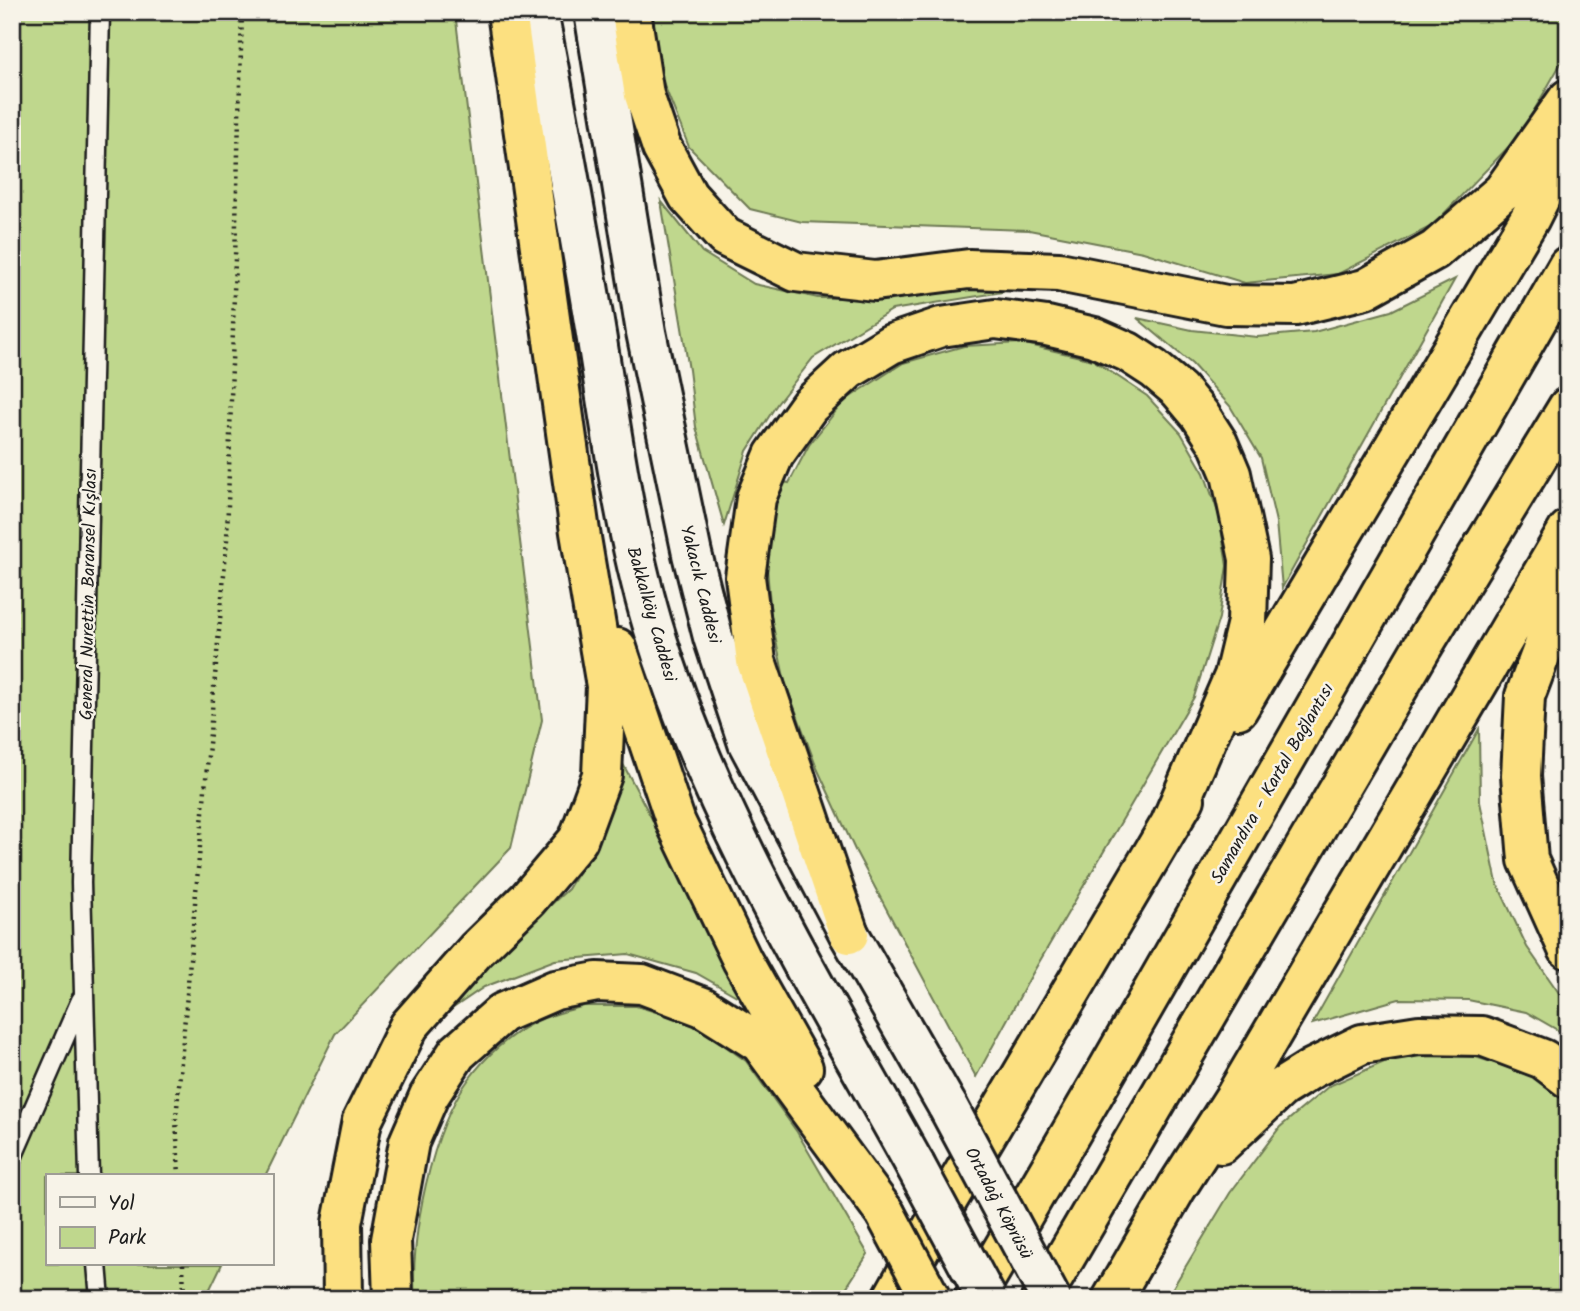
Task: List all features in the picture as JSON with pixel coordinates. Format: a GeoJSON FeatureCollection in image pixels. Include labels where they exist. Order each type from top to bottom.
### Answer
{"type":"FeatureCollection","features":[{"type":"Feature","properties":{"kind":"highway"},"geometry":{"type":"LineString","coordinates":[[343,1299],[342,1223],[362,1121],[409,1026],[476,950],[528,899],[578,841],[602,775],[606,686],[580,532],[507,12]]}},
{"type":"Feature","properties":{"kind":"highway"},"geometry":{"type":"LineString","coordinates":[[631,12],[643,95],[662,148],[688,196],[725,237],[796,272],[875,281],[969,269],[1059,272],[1226,305],[1295,306],[1365,289],[1435,250],[1503,191],[1568,99]]}},
{"type":"Feature","properties":{"kind":"highway"},"geometry":{"type":"LineString","coordinates":[[892,1299],[948,1198],[1530,218],[1568,142]]}},
{"type":"Feature","properties":{"kind":"highway","name":"Samandıra - Kartal Bağlantısı"},"geometry":{"type":"LineString","coordinates":[[974,1299],[1568,266]]}},
{"type":"Feature","properties":{"kind":"highway"},"geometry":{"type":"LineString","coordinates":[[849,934],[756,661],[745,577],[756,498],[774,455],[809,406],[848,370],[891,344],[941,327],[995,319],[1047,326],[1094,337],[1128,352],[1179,390],[1218,443],[1231,474],[1249,559],[1247,622],[1234,676],[1171,822]]}},
{"type":"Feature","properties":{"kind":"highway"},"geometry":{"type":"LineString","coordinates":[[1041,1299],[1414,661],[1568,407]]}},
{"type":"Feature","properties":{"kind":"highway"},"geometry":{"type":"LineString","coordinates":[[1112,1299],[1177,1187],[1236,1095],[1568,530]]}},
{"type":"Feature","properties":{"kind":"highway"},"geometry":{"type":"LineString","coordinates":[[580,532],[676,823],[742,960],[931,1299]]}},
{"type":"Feature","properties":{"kind":"highway"},"geometry":{"type":"LineString","coordinates":[[1568,582],[1525,696],[1521,776],[1528,860],[1568,949]]}},
{"type":"Feature","properties":{"kind":"highway"},"geometry":{"type":"LineString","coordinates":[[393,1299],[393,1228],[409,1142],[429,1096],[457,1053],[502,1013],[555,990],[597,982],[642,984],[703,1007],[760,1043],[885,1213]]}},
{"type":"Feature","properties":{"kind":"highway"},"geometry":{"type":"LineString","coordinates":[[1177,1187],[1282,1088],[1313,1068],[1363,1044],[1419,1035],[1482,1037],[1543,1059],[1568,1077]]}},
{"type":"Feature","properties":{"kind":"highway"},"geometry":{"type":"LineString","coordinates":[[884,1299],[948,1198]]}},
{"type":"Feature","properties":{"kind":"main road","name":"Bakkalköy Caddesi"},"geometry":{"type":"LineString","coordinates":[[538,12],[572,186],[628,530],[657,636],[683,714],[760,887],[987,1299]]}},
{"type":"Feature","properties":{"kind":"main road","name":"Yakacık Caddesi"},"geometry":{"type":"LineString","coordinates":[[594,12],[646,332],[692,554],[713,637],[748,743],[849,934],[948,1107]]}},
{"type":"Feature","properties":{"kind":"main road","name":"Ortadağ Köprüsü"},"geometry":{"type":"LineString","coordinates":[[948,1107],[1051,1299]]}},
{"type":"Feature","properties":{"kind":"lane","name":"General Nurettin Baransel Kışlası"},"geometry":{"type":"LineString","coordinates":[[89,1174],[81,883],[100,12]]}},
{"type":"Feature","properties":{"kind":"lane"},"geometry":{"type":"LineString","coordinates":[[12,1158],[84,994]]}},
{"type":"Feature","properties":{"kind":"lane"},"geometry":{"type":"LineString","coordinates":[[97,1266],[100,1299]]}},
{"type":"Feature","properties":{"kind":"path"},"geometry":{"type":"LineString","coordinates":[[179,1174],[176,1119],[227,540],[242,12]]}},
{"type":"Feature","properties":{"kind":"path"},"geometry":{"type":"LineString","coordinates":[[183,1266],[184,1299]]}},
{"type":"Feature","properties":{"kind":"green space"},"geometry":{"type":"Polygon","coordinates":[[[12,12],[455,12],[542,720],[511,848],[335,1034],[266,1174],[46,1174],[46,1266],[221,1266],[205,1299],[12,1299],[12,12]]]}},
{"type":"Feature","properties":{"kind":"green space"},"geometry":{"type":"Polygon","coordinates":[[[649,12],[1568,12],[1568,51],[1520,135],[1432,226],[1338,274],[1245,283],[1143,252],[1029,230],[802,222],[750,209],[689,147],[659,72],[649,12]]]}},
{"type":"Feature","properties":{"kind":"green space"},"geometry":{"type":"Polygon","coordinates":[[[661,201],[702,252],[754,284],[818,298],[887,298],[1002,282],[1003,292],[892,310],[813,358],[777,404],[747,451],[724,525],[696,427],[661,201]]]}},
{"type":"Feature","properties":{"kind":"green space"},"geometry":{"type":"Polygon","coordinates":[[[1455,279],[1282,588],[1276,522],[1261,458],[1230,406],[1192,364],[1137,318],[1192,330],[1257,337],[1314,332],[1391,311],[1455,279]]]}},
{"type":"Feature","properties":{"kind":"green space"},"geometry":{"type":"Polygon","coordinates":[[[1021,343],[1093,360],[1147,396],[1181,433],[1204,473],[1219,515],[1227,566],[1219,618],[1194,697],[1031,976],[976,1077],[855,850],[816,766],[785,682],[771,617],[765,543],[779,481],[789,483],[809,445],[844,401],[903,363],[964,346],[1021,343]]]}},
{"type":"Feature","properties":{"kind":"green space"},"geometry":{"type":"Polygon","coordinates":[[[1479,729],[1480,802],[1497,883],[1527,947],[1568,1006],[1568,1036],[1526,1012],[1468,1000],[1399,999],[1312,1024],[1479,729]]]}},
{"type":"Feature","properties":{"kind":"green space"},"geometry":{"type":"Polygon","coordinates":[[[623,764],[749,1003],[696,973],[628,954],[555,960],[484,987],[443,1015],[477,973],[568,889],[598,839],[623,764]]]}},
{"type":"Feature","properties":{"kind":"green space"},"geometry":{"type":"Polygon","coordinates":[[[584,1006],[636,1006],[693,1023],[746,1061],[797,1132],[868,1254],[839,1299],[415,1299],[416,1246],[426,1184],[444,1125],[456,1100],[482,1063],[515,1034],[545,1018],[584,1006]]]}},
{"type":"Feature","properties":{"kind":"green space"},"geometry":{"type":"Polygon","coordinates":[[[1469,1055],[1536,1076],[1568,1105],[1568,1299],[1166,1299],[1230,1193],[1280,1127],[1329,1086],[1398,1056],[1469,1055]]]}}]}
